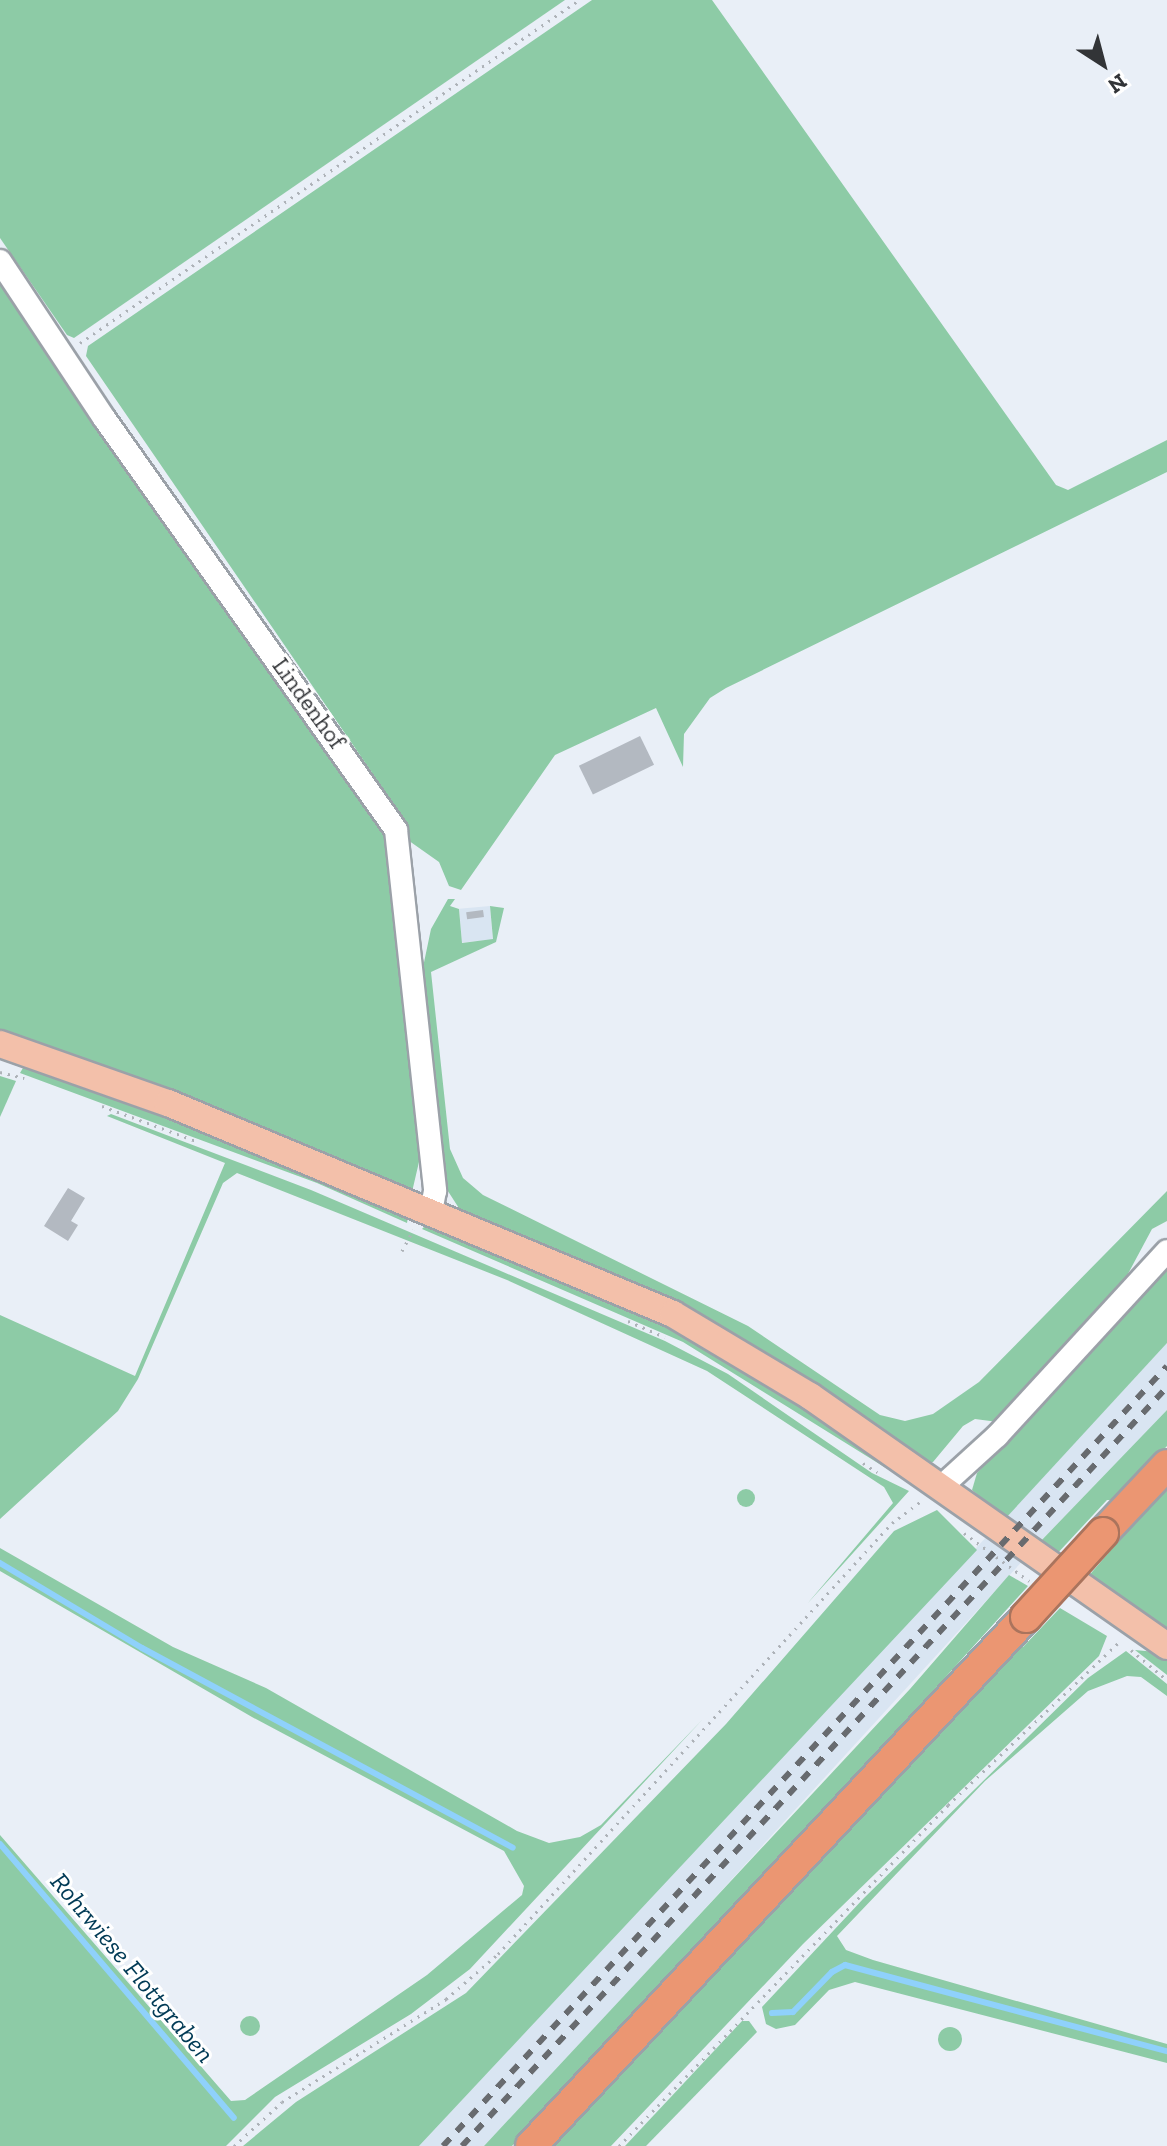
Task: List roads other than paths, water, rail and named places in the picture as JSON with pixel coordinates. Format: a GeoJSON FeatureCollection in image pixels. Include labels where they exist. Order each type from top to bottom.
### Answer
{"type":"FeatureCollection","features":[{"type":"Feature","properties":{"kind":"highway"},"geometry":{"type":"LineString","coordinates":[[531,2146],[1167,1465]]}},
{"type":"Feature","properties":{"kind":"main road"},"geometry":{"type":"LineString","coordinates":[[0,1044],[131,1088],[429,1224],[709,1333],[1127,1632],[1167,1646]]}},
{"type":"Feature","properties":{"kind":"street","name":"Lindenhof"},"geometry":{"type":"LineString","coordinates":[[0,261],[396,830],[433,1175],[429,1224]]}},
{"type":"Feature","properties":{"kind":"street"},"geometry":{"type":"LineString","coordinates":[[928,1492],[986,1447],[1167,1251]]}},
{"type":"Feature","properties":{"kind":"waterway"},"geometry":{"type":"LineString","coordinates":[[0,1563],[142,1648],[513,1848]]}},
{"type":"Feature","properties":{"kind":"waterway","name":"Rohrwiese Flottgraben"},"geometry":{"type":"LineString","coordinates":[[0,1844],[234,2118]]}},
{"type":"Feature","properties":{"kind":"waterway"},"geometry":{"type":"LineString","coordinates":[[772,2013],[793,2012],[832,1972],[845,1965],[1167,2051]]}},
{"type":"Feature","properties":{"kind":"railway"},"geometry":{"type":"LineString","coordinates":[[443,2146],[1167,1366]]}},
{"type":"Feature","properties":{"kind":"railway"},"geometry":{"type":"LineString","coordinates":[[462,2146],[1167,1387]]}}]}
